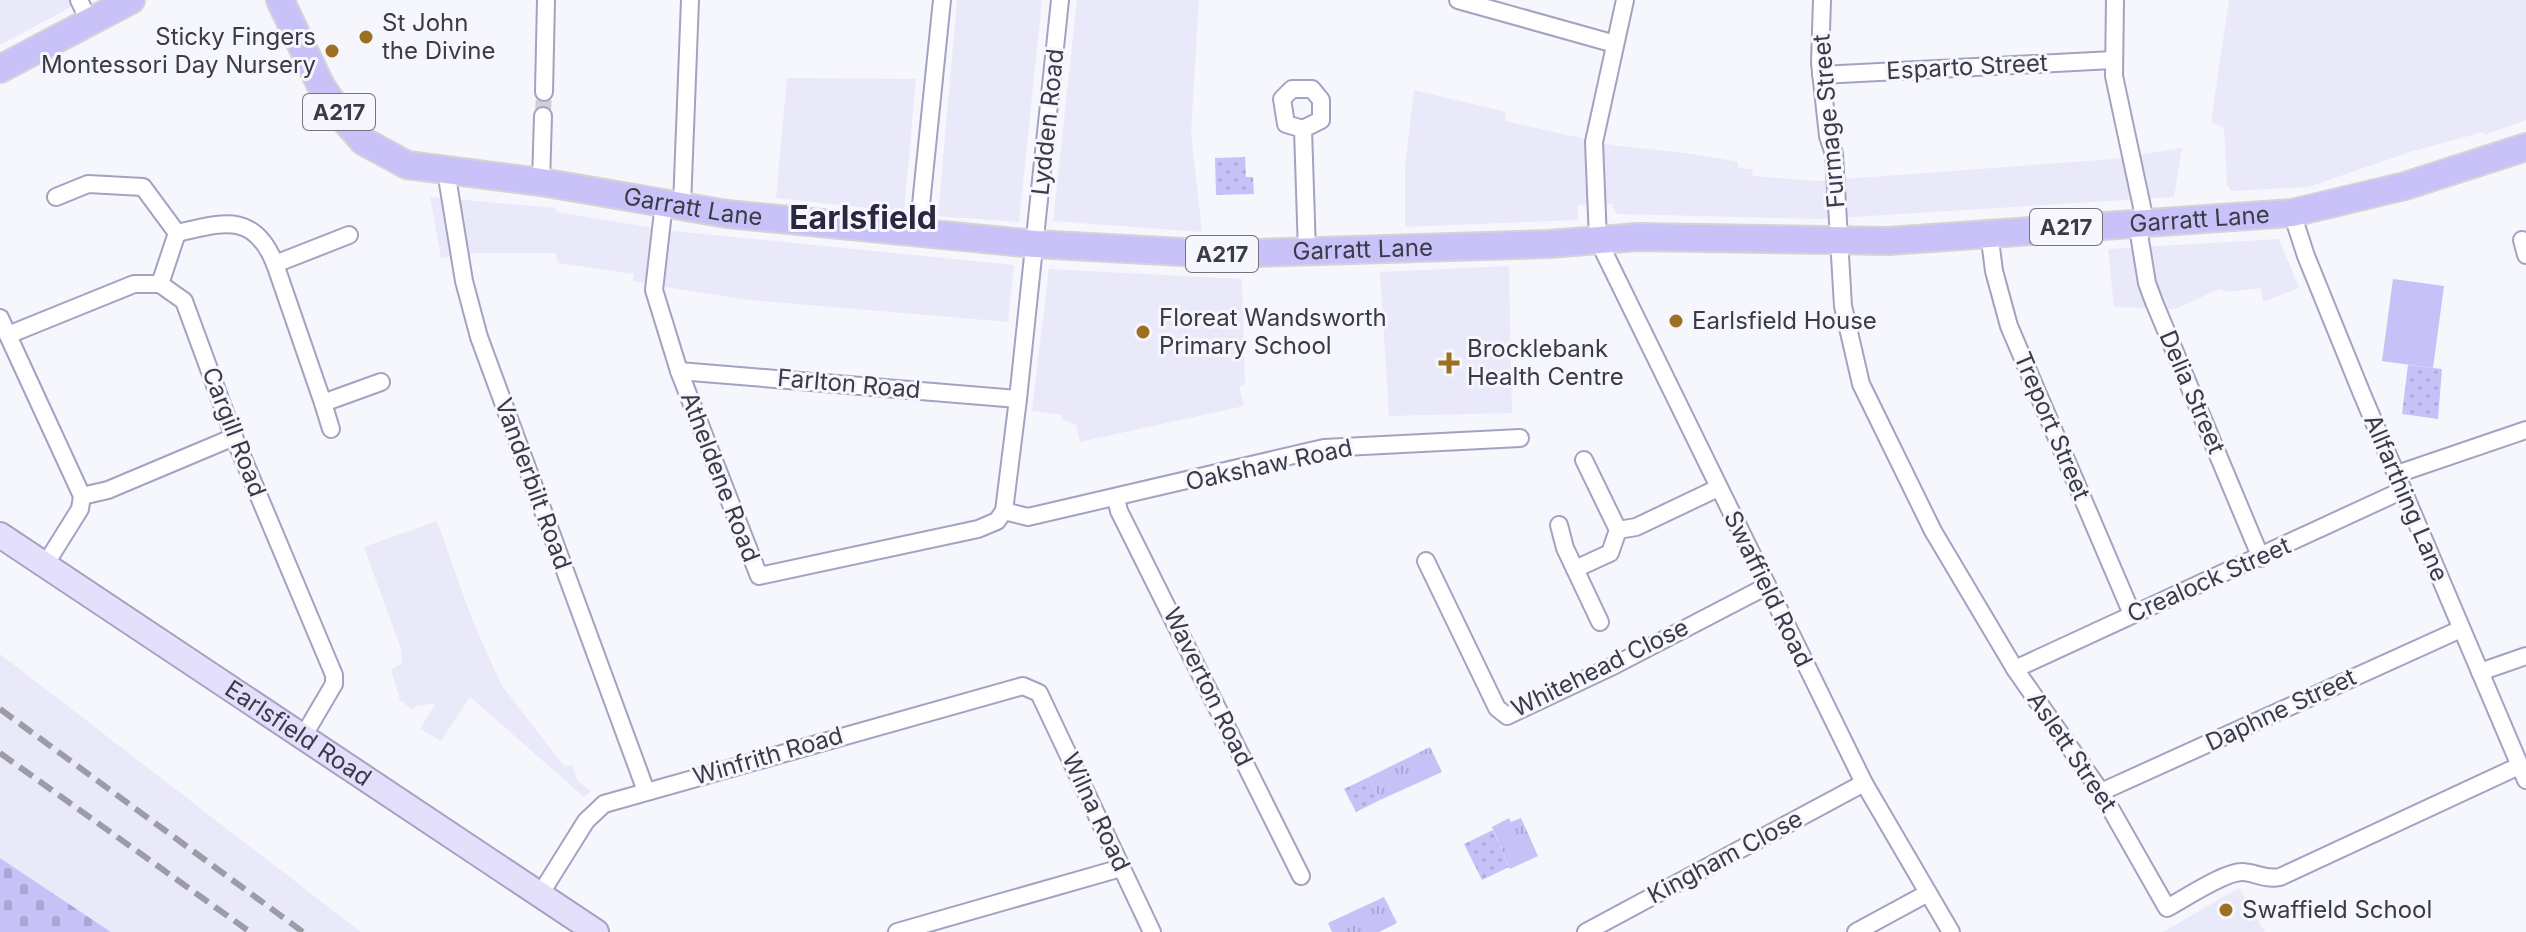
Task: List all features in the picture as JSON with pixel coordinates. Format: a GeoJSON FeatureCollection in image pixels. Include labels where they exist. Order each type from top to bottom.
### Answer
{"type":"FeatureCollection","features":[{"type":"Feature","properties":{"kind":"main road"},"geometry":{"type":"LineString","coordinates":[[0,69],[84,11],[131,0]]}},
{"type":"Feature","properties":{"kind":"main road","name":"Garratt Lane"},"geometry":{"type":"LineString","coordinates":[[280,0],[321,86],[363,141],[407,165],[541,182],[727,214],[1035,244],[1219,254],[1598,240],[1788,239],[1839,242],[2292,213],[2405,186],[2526,147]]}},
{"type":"Feature","properties":{"kind":"main road","name":"Earlsfield Road"},"geometry":{"type":"LineString","coordinates":[[0,535],[596,932]]}},
{"type":"Feature","properties":{"kind":"street"},"geometry":{"type":"LineString","coordinates":[[544,92],[546,0]]}},
{"type":"Feature","properties":{"kind":"street","name":"Atheldene Road"},"geometry":{"type":"LineString","coordinates":[[690,0],[673,204],[654,290],[679,371],[759,576],[978,529],[997,521],[1004,511]]}},
{"type":"Feature","properties":{"kind":"street"},"geometry":{"type":"LineString","coordinates":[[918,234],[942,0]]}},
{"type":"Feature","properties":{"kind":"street","name":"Lydden Road"},"geometry":{"type":"LineString","coordinates":[[1035,244],[1060,0]]}},
{"type":"Feature","properties":{"kind":"street"},"geometry":{"type":"LineString","coordinates":[[1458,0],[1615,44]]}},
{"type":"Feature","properties":{"kind":"street"},"geometry":{"type":"LineString","coordinates":[[1598,240],[1594,142],[1625,0]]}},
{"type":"Feature","properties":{"kind":"street","name":"Furmage Street"},"geometry":{"type":"LineString","coordinates":[[1822,0],[1821,75],[1834,159],[1839,242]]}},
{"type":"Feature","properties":{"kind":"street","name":"Delia Street"},"geometry":{"type":"LineString","coordinates":[[2115,0],[2113,60],[2151,292],[2261,558]]}},
{"type":"Feature","properties":{"kind":"street","name":"Esparto Street"},"geometry":{"type":"LineString","coordinates":[[1821,75],[2113,60]]}},
{"type":"Feature","properties":{"kind":"street"},"geometry":{"type":"LineString","coordinates":[[541,182],[543,116]]}},
{"type":"Feature","properties":{"kind":"street"},"geometry":{"type":"LineString","coordinates":[[1303,129],[1307,252]]}},
{"type":"Feature","properties":{"kind":"street","name":"Vanderbilt Road"},"geometry":{"type":"LineString","coordinates":[[446,171],[464,281],[479,337],[646,791]]}},
{"type":"Feature","properties":{"kind":"street"},"geometry":{"type":"LineString","coordinates":[[56,197],[88,184],[143,187],[177,233]]}},
{"type":"Feature","properties":{"kind":"street","name":"Allfarthing Lane"},"geometry":{"type":"LineString","coordinates":[[2292,213],[2306,256],[2523,773]]}},
{"type":"Feature","properties":{"kind":"street"},"geometry":{"type":"LineString","coordinates":[[177,233],[221,222],[238,225],[258,236],[268,247],[331,429]]}},
{"type":"Feature","properties":{"kind":"street","name":"Treport Street"},"geometry":{"type":"LineString","coordinates":[[1989,232],[1994,271],[2009,326],[2132,614]]}},
{"type":"Feature","properties":{"kind":"street"},"geometry":{"type":"LineString","coordinates":[[8,335],[134,284],[160,284],[177,233]]}},
{"type":"Feature","properties":{"kind":"street"},"geometry":{"type":"LineString","coordinates":[[275,264],[349,235]]}},
{"type":"Feature","properties":{"kind":"street","name":"Swaffield Road"},"geometry":{"type":"LineString","coordinates":[[1598,240],[1864,783],[1951,932]]}},
{"type":"Feature","properties":{"kind":"street","name":"Aslett Street"},"geometry":{"type":"LineString","coordinates":[[1839,242],[1846,320],[1861,384],[1933,531],[2015,669],[2101,792],[2167,908],[2232,874],[2244,872],[2268,880],[2280,877],[2523,773]]}},
{"type":"Feature","properties":{"kind":"street"},"geometry":{"type":"LineString","coordinates":[[1035,244],[1004,511],[1028,517],[1116,498]]}},
{"type":"Feature","properties":{"kind":"street","name":"Cargill Road"},"geometry":{"type":"LineString","coordinates":[[160,284],[184,301],[234,437],[334,675],[334,684],[304,735]]}},
{"type":"Feature","properties":{"kind":"street"},"geometry":{"type":"LineString","coordinates":[[0,318],[82,496],[80,509],[45,565]]}},
{"type":"Feature","properties":{"kind":"street","name":"Farlton Road"},"geometry":{"type":"LineString","coordinates":[[679,371],[1018,399]]}},
{"type":"Feature","properties":{"kind":"street"},"geometry":{"type":"LineString","coordinates":[[323,403],[381,382]]}},
{"type":"Feature","properties":{"kind":"street","name":"Crealock Street"},"geometry":{"type":"LineString","coordinates":[[2015,669],[2261,558],[2400,482],[2526,430]]}},
{"type":"Feature","properties":{"kind":"street"},"geometry":{"type":"LineString","coordinates":[[82,496],[108,490],[234,437]]}},
{"type":"Feature","properties":{"kind":"street","name":"Oakshaw Road"},"geometry":{"type":"LineString","coordinates":[[1116,498],[1324,448],[1520,438]]}},
{"type":"Feature","properties":{"kind":"street"},"geometry":{"type":"LineString","coordinates":[[1575,569],[1610,553],[1618,530],[1584,460]]}},
{"type":"Feature","properties":{"kind":"street"},"geometry":{"type":"LineString","coordinates":[[1618,530],[1636,527],[1718,488]]}},
{"type":"Feature","properties":{"kind":"street","name":"Waverton Road"},"geometry":{"type":"LineString","coordinates":[[1116,498],[1119,511],[1301,876]]}},
{"type":"Feature","properties":{"kind":"street"},"geometry":{"type":"LineString","coordinates":[[1559,525],[1600,622]]}},
{"type":"Feature","properties":{"kind":"street","name":"Whitehead Close"},"geometry":{"type":"LineString","coordinates":[[1426,561],[1497,708],[1507,716],[1615,665],[1767,586]]}},
{"type":"Feature","properties":{"kind":"street","name":"Daphne Street"},"geometry":{"type":"LineString","coordinates":[[2101,792],[2461,629]]}},
{"type":"Feature","properties":{"kind":"street"},"geometry":{"type":"LineString","coordinates":[[2480,672],[2526,656]]}},
{"type":"Feature","properties":{"kind":"street","name":"Winfrith Road"},"geometry":{"type":"LineString","coordinates":[[541,893],[586,821],[604,804],[1023,686],[1039,693]]}},
{"type":"Feature","properties":{"kind":"street","name":"Wilna Road"},"geometry":{"type":"LineString","coordinates":[[1039,693],[1152,932]]}},
{"type":"Feature","properties":{"kind":"street","name":"Kingham Close"},"geometry":{"type":"LineString","coordinates":[[1586,932],[1864,783]]}},
{"type":"Feature","properties":{"kind":"street"},"geometry":{"type":"LineString","coordinates":[[897,932],[1121,868]]}},
{"type":"Feature","properties":{"kind":"street"},"geometry":{"type":"LineString","coordinates":[[1856,932],[1928,893]]}},
{"type":"Feature","properties":{"kind":"shaded area"},"geometry":{"type":"Polygon","coordinates":[[[0,0],[84,0],[0,45],[0,0]]]}},
{"type":"Feature","properties":{"kind":"shaded area"},"geometry":{"type":"Polygon","coordinates":[[[957,0],[1042,0],[1019,222],[938,216],[957,0]]]}},
{"type":"Feature","properties":{"kind":"shaded area"},"geometry":{"type":"Polygon","coordinates":[[[1077,0],[1199,0],[1191,133],[1202,232],[1053,221],[1077,0]]]}},
{"type":"Feature","properties":{"kind":"shaded area"},"geometry":{"type":"Polygon","coordinates":[[[2229,0],[2526,0],[2526,120],[2484,135],[2483,132],[2410,152],[2308,187],[2232,191],[2227,185],[2224,128],[2211,122],[2229,0]]]}},
{"type":"Feature","properties":{"kind":"shaded area"},"geometry":{"type":"Polygon","coordinates":[[[787,78],[916,79],[904,212],[776,198],[787,78]]]}},
{"type":"Feature","properties":{"kind":"shaded area"},"geometry":{"type":"Polygon","coordinates":[[[1414,90],[1506,112],[1505,121],[1612,145],[1738,162],[1738,168],[1752,169],[1753,176],[1816,181],[2114,159],[2182,148],[2174,197],[1821,219],[1616,214],[1612,204],[1578,205],[1578,220],[1405,227],[1405,167],[1414,90]]]}},
{"type":"Feature","properties":{"kind":"shaded area"},"geometry":{"type":"Polygon","coordinates":[[[430,197],[555,208],[556,212],[673,231],[1014,265],[1008,322],[750,300],[671,288],[633,281],[634,274],[558,263],[555,253],[476,253],[441,258],[430,197]]]}},
{"type":"Feature","properties":{"kind":"shaded area"},"geometry":{"type":"Polygon","coordinates":[[[2279,239],[2299,288],[2263,302],[2261,288],[2227,292],[2219,289],[2175,309],[2114,307],[2108,249],[2279,239]]]}},
{"type":"Feature","properties":{"kind":"shaded area"},"geometry":{"type":"Polygon","coordinates":[[[1509,266],[1512,413],[1389,416],[1380,272],[1509,266]]]}},
{"type":"Feature","properties":{"kind":"shaded area","name":"Floreat Wandsworth Primary School"},"geometry":{"type":"Polygon","coordinates":[[[1049,269],[1242,279],[1245,384],[1239,386],[1244,406],[1080,442],[1076,424],[1062,420],[1062,415],[1032,411],[1049,269]]]}},
{"type":"Feature","properties":{"kind":"shaded area"},"geometry":{"type":"Polygon","coordinates":[[[437,521],[473,622],[502,686],[565,767],[572,765],[578,781],[591,791],[584,797],[470,697],[441,741],[420,729],[436,703],[416,706],[413,710],[400,700],[391,670],[402,663],[401,649],[364,547],[437,521]]]}},
{"type":"Feature","properties":{"kind":"shaded area"},"geometry":{"type":"Polygon","coordinates":[[[0,654],[361,932],[111,932],[0,858],[0,654]]]}},
{"type":"Feature","properties":{"kind":"shaded area","name":"Swaffield School"},"geometry":{"type":"Polygon","coordinates":[[[2239,888],[2265,932],[2163,932],[2239,888]]]}},
{"type":"Feature","properties":{"kind":"green space"},"geometry":{"type":"Polygon","coordinates":[[[1245,157],[1246,177],[1253,177],[1254,194],[1216,195],[1215,158],[1245,157]]]}},
{"type":"Feature","properties":{"kind":"green space"},"geometry":{"type":"Polygon","coordinates":[[[2393,279],[2444,286],[2433,368],[2382,361],[2393,279]]]}},
{"type":"Feature","properties":{"kind":"green space"},"geometry":{"type":"Polygon","coordinates":[[[2408,365],[2442,369],[2438,419],[2402,414],[2408,365]]]}},
{"type":"Feature","properties":{"kind":"green space"},"geometry":{"type":"Polygon","coordinates":[[[1430,747],[1442,772],[1380,800],[1369,777],[1430,747]]]}},
{"type":"Feature","properties":{"kind":"green space"},"geometry":{"type":"Polygon","coordinates":[[[1369,777],[1380,800],[1356,812],[1344,789],[1369,777]]]}},
{"type":"Feature","properties":{"kind":"green space"},"geometry":{"type":"Polygon","coordinates":[[[1509,818],[1511,822],[1521,818],[1538,856],[1510,869],[1492,827],[1509,818]]]}},
{"type":"Feature","properties":{"kind":"green space"},"geometry":{"type":"Polygon","coordinates":[[[1493,830],[1509,867],[1482,880],[1464,844],[1493,830]]]}},
{"type":"Feature","properties":{"kind":"green space"},"geometry":{"type":"Polygon","coordinates":[[[0,858],[111,932],[0,932],[0,858]]]}},
{"type":"Feature","properties":{"kind":"green space"},"geometry":{"type":"Polygon","coordinates":[[[1384,897],[1397,923],[1379,932],[1332,932],[1328,923],[1384,897]]]}},
{"type":"Feature","properties":{"kind":"tunnel"},"geometry":{"type":"LineString","coordinates":[[543,116],[544,92]]}},
{"type":"Feature","properties":{"kind":"railway"},"geometry":{"type":"LineString","coordinates":[[0,709],[303,932]]}},
{"type":"Feature","properties":{"kind":"railway"},"geometry":{"type":"LineString","coordinates":[[0,753],[250,932]]}},
{"type":"Feature","properties":{"kind":"place","name":"St John the Divine"},"geometry":{"type":"Point","coordinates":[366,37]}},
{"type":"Feature","properties":{"kind":"place","name":"Sticky Fingers Montessori Day Nursery"},"geometry":{"type":"Point","coordinates":[332,51]}},
{"type":"Feature","properties":{"kind":"place","name":"Earlsfield House"},"geometry":{"type":"Point","coordinates":[1676,321]}},
{"type":"Feature","properties":{"kind":"place","name":"Floreat Wandsworth Primary School"},"geometry":{"type":"Point","coordinates":[1143,332]}},
{"type":"Feature","properties":{"kind":"place","name":"Brocklebank Health Centre"},"geometry":{"type":"Point","coordinates":[1449,363]}},
{"type":"Feature","properties":{"kind":"place","name":"Swaffield School"},"geometry":{"type":"Point","coordinates":[2226,910]}},
{"type":"Feature","properties":{"kind":"district","name":"Earlsfield"},"geometry":{"type":"Point","coordinates":[863,218]}}]}
